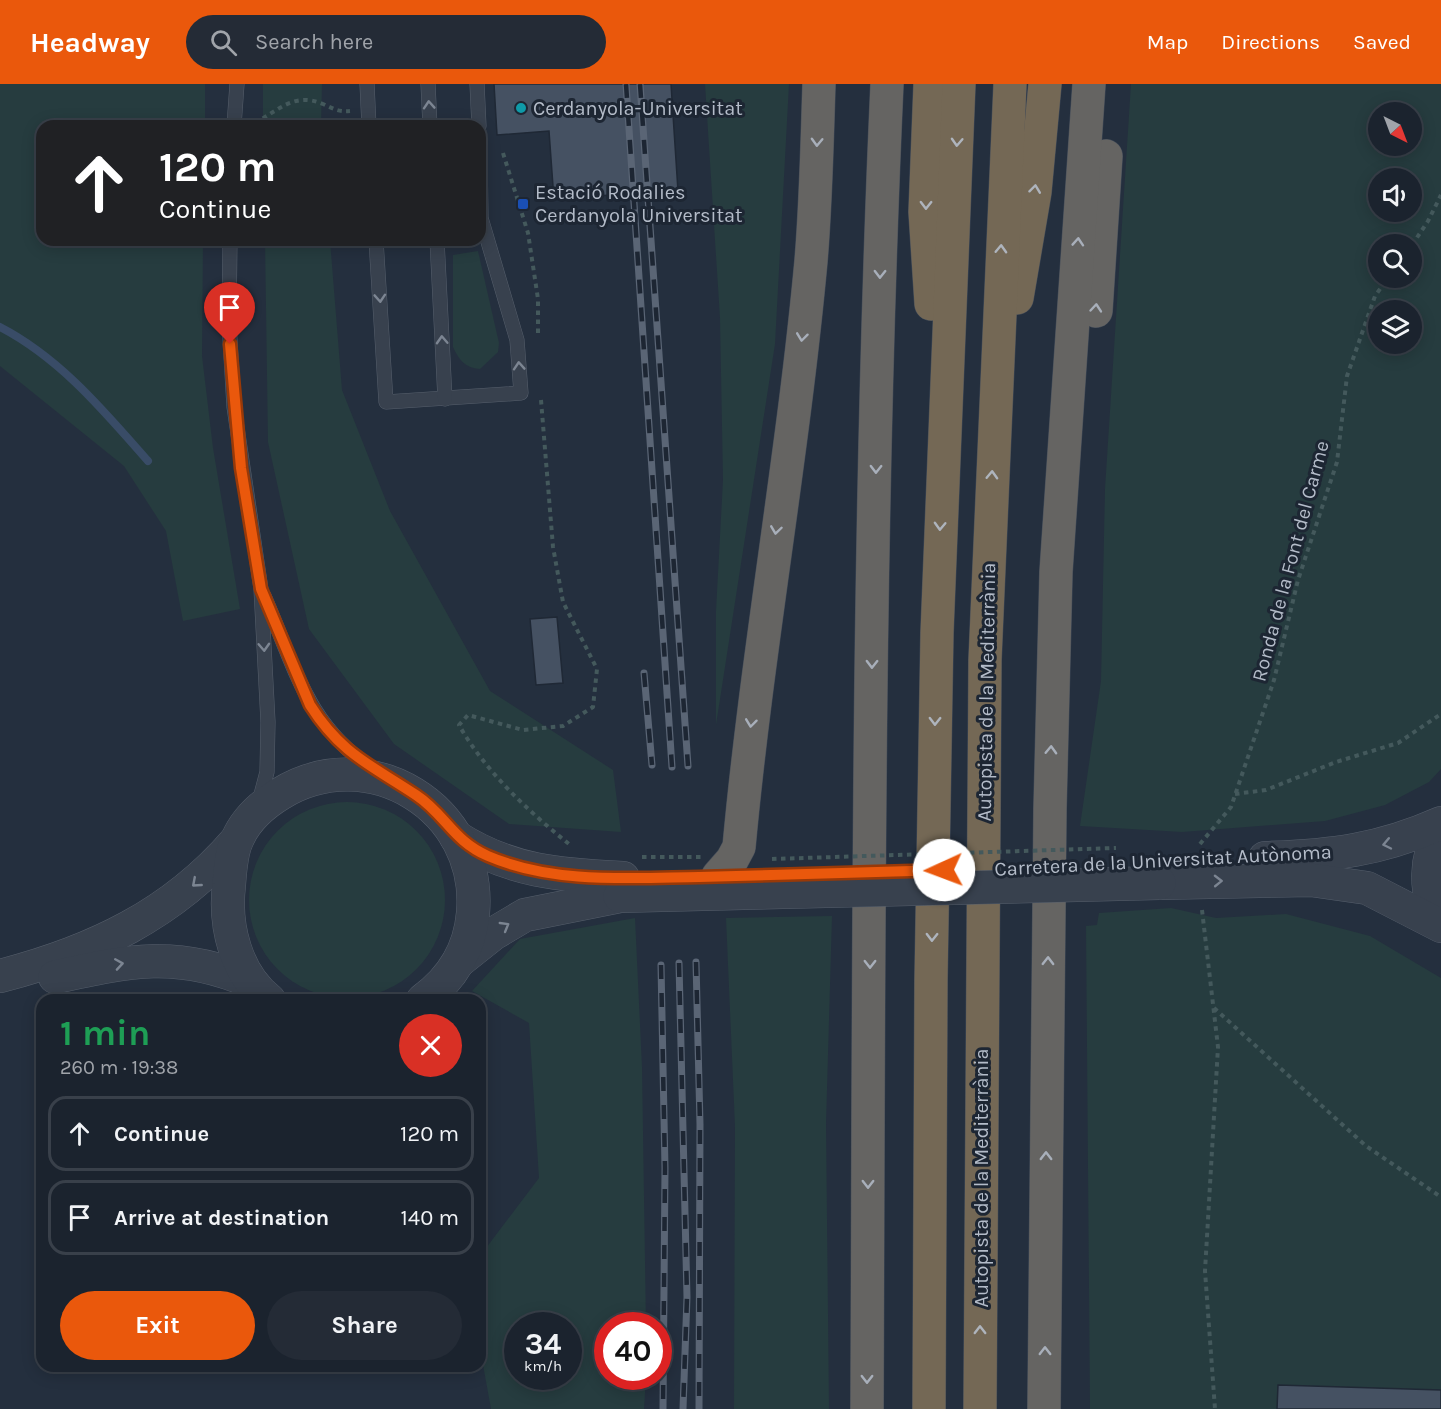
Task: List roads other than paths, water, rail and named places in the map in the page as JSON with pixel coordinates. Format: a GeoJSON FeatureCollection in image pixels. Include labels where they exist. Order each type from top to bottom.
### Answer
{"type":"FeatureCollection","features":[{"type":"Feature","properties":{"kind":"highway"},"geometry":{"type":"LineString","coordinates":[[710,867],[732,860],[739,847],[759,656],[811,259],[819,84]]}},
{"type":"Feature","properties":{"kind":"highway"},"geometry":{"type":"LineString","coordinates":[[876,84],[881,216]]}},
{"type":"Feature","properties":{"kind":"highway"},"geometry":{"type":"LineString","coordinates":[[867,1409],[870,835],[881,216],[887,84]]}},
{"type":"Feature","properties":{"kind":"highway"},"geometry":{"type":"LineString","coordinates":[[930,84],[925,212],[941,488]]}},
{"type":"Feature","properties":{"kind":"highway"},"geometry":{"type":"LineString","coordinates":[[929,1409],[931,980],[941,488],[959,84]]}},
{"type":"Feature","properties":{"kind":"highway","name":"Autopista de la Mediterrània"},"geometry":{"type":"LineString","coordinates":[[980,1409],[985,660],[993,433],[1010,84]]}},
{"type":"Feature","properties":{"kind":"highway"},"geometry":{"type":"LineString","coordinates":[[993,433],[1035,192],[1045,84]]}},
{"type":"Feature","properties":{"kind":"highway"},"geometry":{"type":"LineString","coordinates":[[1044,1409],[1050,809],[1056,572],[1089,84]]}},
{"type":"Feature","properties":{"kind":"highway"},"geometry":{"type":"LineString","coordinates":[[1056,572],[1078,501],[1102,240],[1110,84]]}},
{"type":"Feature","properties":{"kind":"street"},"geometry":{"type":"LineString","coordinates":[[0,976],[83,950],[124,930],[189,890],[210,871],[256,813],[290,788],[329,775],[361,775],[397,784],[431,806],[456,837],[468,863],[473,892],[470,935],[459,962],[446,982],[431,994]]}},
{"type":"Feature","properties":{"kind":"street","name":"Carretera de la Universitat Autònoma"},"geometry":{"type":"LineString","coordinates":[[456,837],[486,855],[527,869],[628,877],[1158,873],[1358,850],[1400,841],[1441,823]]}},
{"type":"Feature","properties":{"kind":"street"},"geometry":{"type":"LineString","coordinates":[[1441,829],[1431,851],[1427,876],[1431,900],[1441,921]]}},
{"type":"Feature","properties":{"kind":"street"},"geometry":{"type":"LineString","coordinates":[[236,841],[228,890],[229,916],[240,962],[259,991]]}},
{"type":"Feature","properties":{"kind":"street","name":"Carretera de la Universitat Autònoma"},"geometry":{"type":"LineString","coordinates":[[459,962],[493,934],[525,915],[628,877],[710,867],[1158,873],[1311,880],[1367,888],[1441,927]]}},
{"type":"Feature","properties":{"kind":"street"},"geometry":{"type":"LineString","coordinates":[[0,989],[123,963],[173,960],[219,968],[259,991]]}},
{"type":"Feature","properties":{"kind":"lane"},"geometry":{"type":"LineString","coordinates":[[234,120],[237,84]]}},
{"type":"Feature","properties":{"kind":"lane"},"geometry":{"type":"LineString","coordinates":[[367,84],[369,120]]}},
{"type":"Feature","properties":{"kind":"lane"},"geometry":{"type":"LineString","coordinates":[[428,84],[430,120]]}},
{"type":"Feature","properties":{"kind":"lane"},"geometry":{"type":"LineString","coordinates":[[477,84],[479,120]]}},
{"type":"Feature","properties":{"kind":"lane"},"geometry":{"type":"LineString","coordinates":[[376,246],[386,402],[521,393],[517,340],[486,235]]}},
{"type":"Feature","properties":{"kind":"lane"},"geometry":{"type":"LineString","coordinates":[[230,246],[229,323],[234,407],[261,589],[268,722],[267,772],[256,813]]}},
{"type":"Feature","properties":{"kind":"lane"},"geometry":{"type":"LineString","coordinates":[[437,246],[445,399]]}},
{"type":"Feature","properties":{"kind":"lane"},"geometry":{"type":"LineString","coordinates":[[261,589],[307,697],[321,723],[350,754],[397,784]]}},
{"type":"Feature","properties":{"kind":"waterway"},"geometry":{"type":"LineString","coordinates":[[0,327],[22,340],[62,370],[98,405],[148,461]]}},
{"type":"Feature","properties":{"kind":"railway"},"geometry":{"type":"LineString","coordinates":[[626,84],[672,767]]}},
{"type":"Feature","properties":{"kind":"railway"},"geometry":{"type":"LineString","coordinates":[[640,84],[688,766]]}},
{"type":"Feature","properties":{"kind":"railway"},"geometry":{"type":"LineString","coordinates":[[644,673],[652,765]]}},
{"type":"Feature","properties":{"kind":"railway"},"geometry":{"type":"LineString","coordinates":[[696,962],[700,1124],[699,1409]]}},
{"type":"Feature","properties":{"kind":"railway"},"geometry":{"type":"LineString","coordinates":[[679,963],[687,1297],[683,1409]]}},
{"type":"Feature","properties":{"kind":"railway"},"geometry":{"type":"LineString","coordinates":[[661,965],[665,1168],[663,1409]]}},
{"type":"Feature","properties":{"kind":"place","name":"Cerdanyola-Universitat"},"geometry":{"type":"Point","coordinates":[521,108]}},
{"type":"Feature","properties":{"kind":"place","name":"Estació Rodalies Cerdanyola Universitat"},"geometry":{"type":"Point","coordinates":[523,204]}}]}
